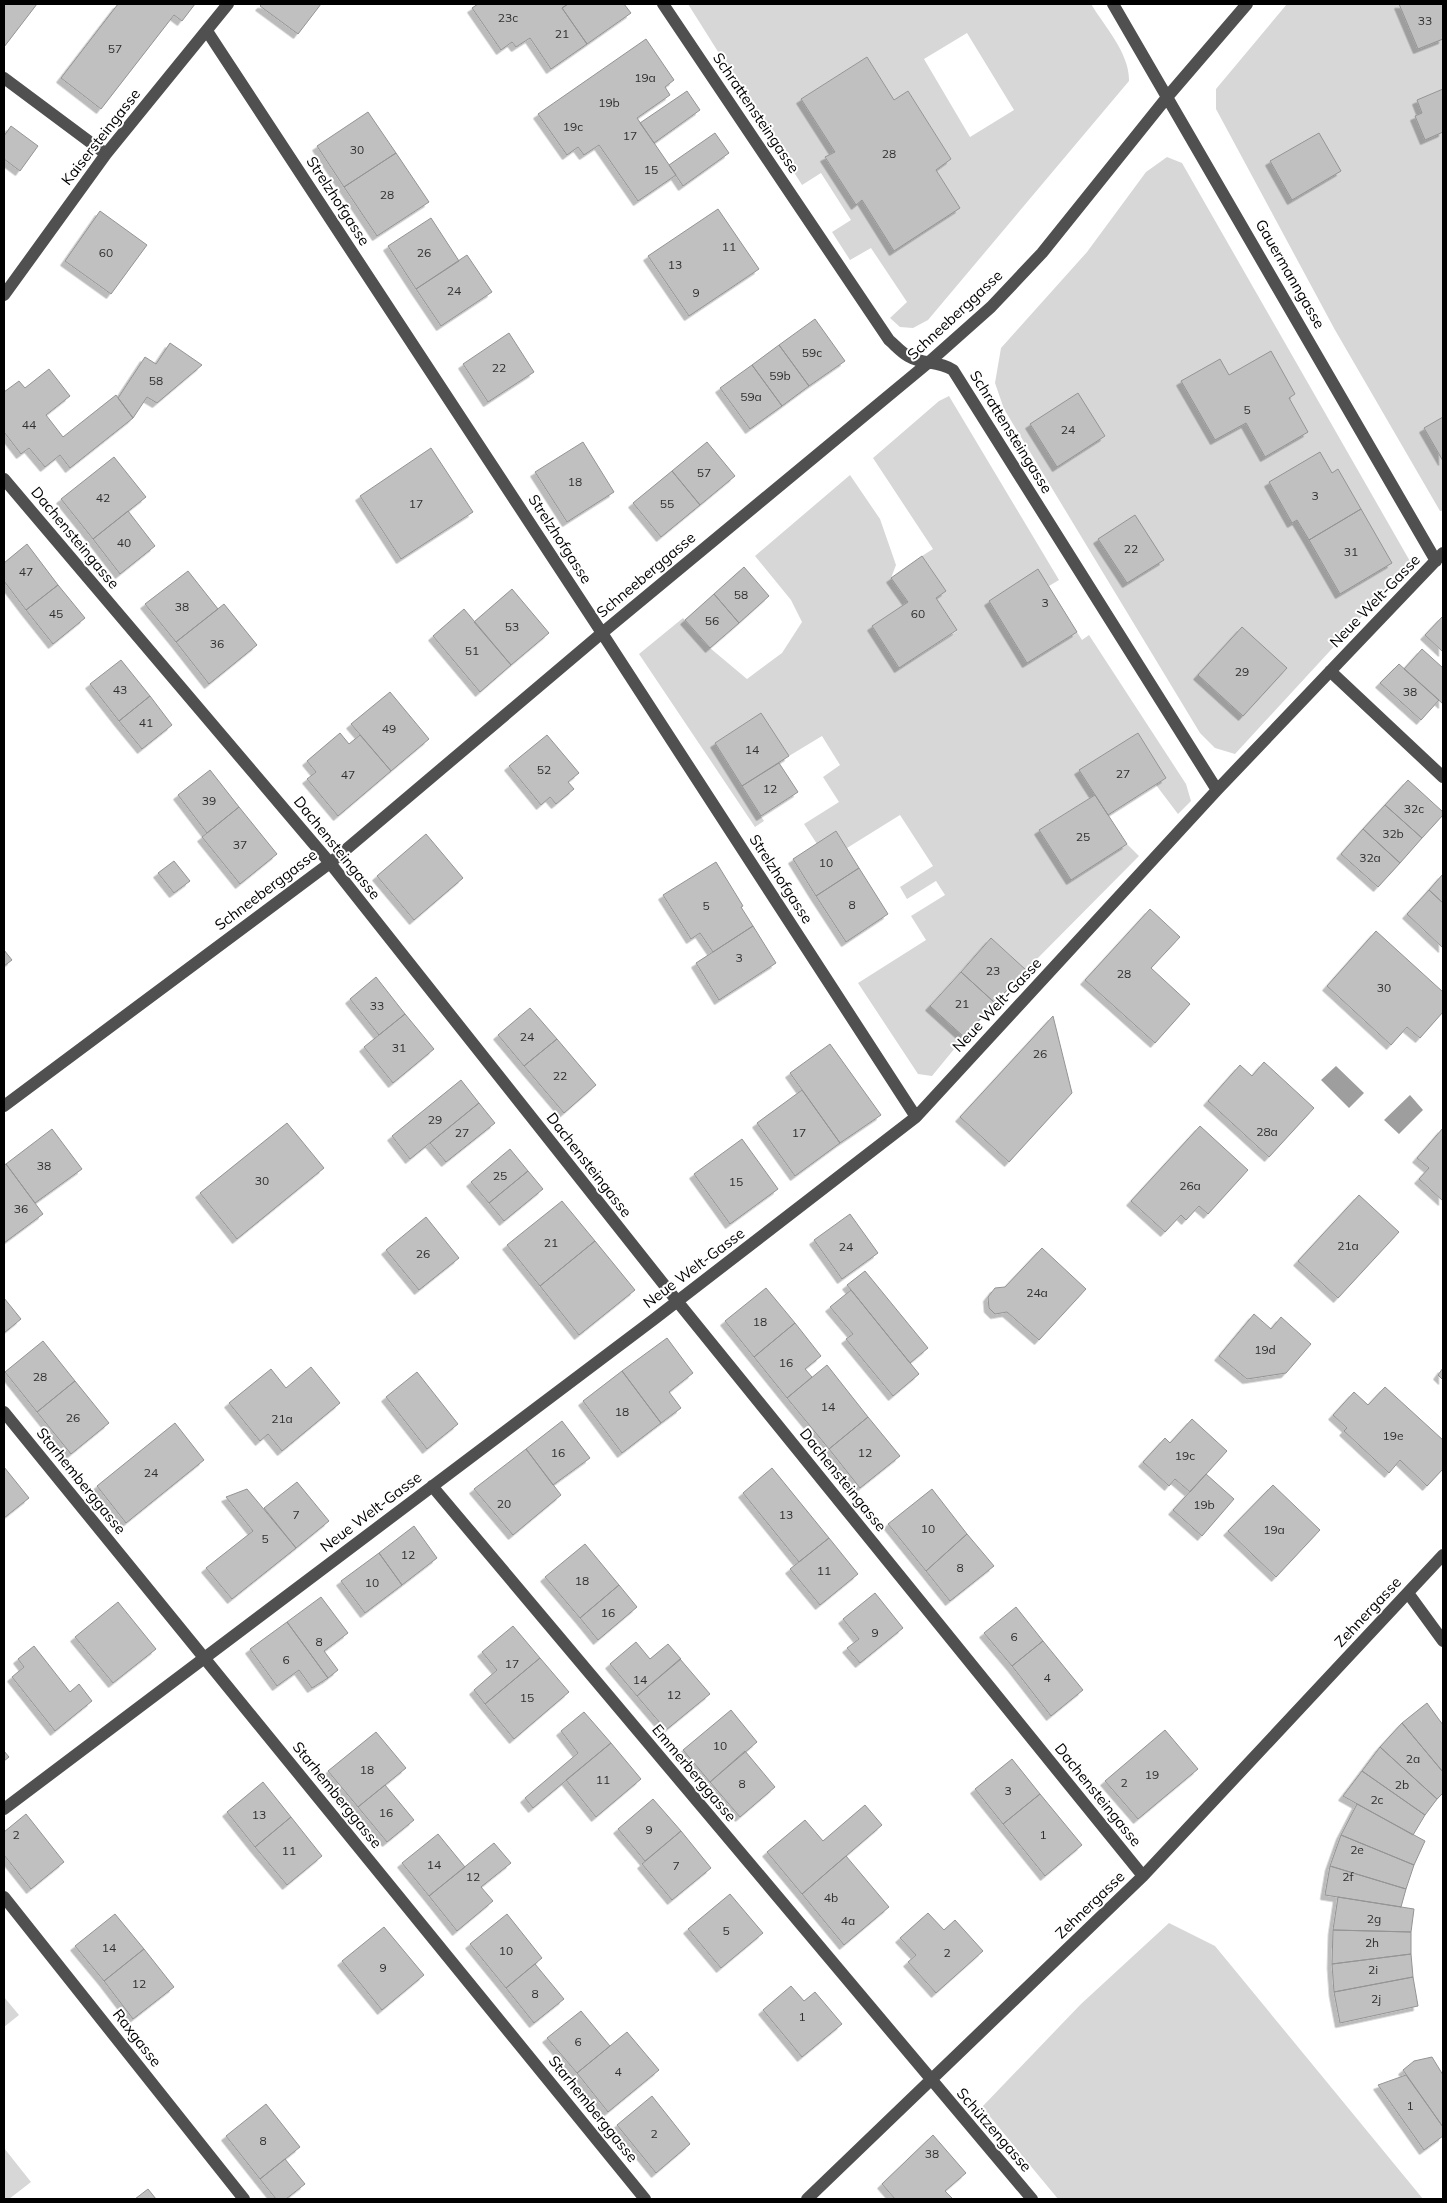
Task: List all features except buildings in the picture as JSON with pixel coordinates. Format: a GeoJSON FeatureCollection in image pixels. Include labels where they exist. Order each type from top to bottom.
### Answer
{"type":"FeatureCollection","features":[{"type":"Feature","properties":{"kind":"street","name":"Kaisersteingasse"},"geometry":{"type":"LineString","coordinates":[[4,295],[106,154],[228,4]]}},
{"type":"Feature","properties":{"kind":"street","name":"Schrattensteingasse"},"geometry":{"type":"LineString","coordinates":[[663,4],[889,340],[908,356],[928,363],[942,363],[953,370],[1217,790]]}},
{"type":"Feature","properties":{"kind":"street","name":"Gauermanngasse"},"geometry":{"type":"LineString","coordinates":[[1113,4],[1440,557]]}},
{"type":"Feature","properties":{"kind":"street","name":"Schneeberggasse"},"geometry":{"type":"LineString","coordinates":[[4,1106],[330,863],[602,633],[928,363],[991,307],[1042,253],[1168,96],[1248,4]]}},
{"type":"Feature","properties":{"kind":"street","name":"Strelzhofgasse"},"geometry":{"type":"LineString","coordinates":[[207,31],[602,633],[916,1117]]}},
{"type":"Feature","properties":{"kind":"street"},"geometry":{"type":"LineString","coordinates":[[4,78],[106,154]]}},
{"type":"Feature","properties":{"kind":"street","name":"Dachensteingasse"},"geometry":{"type":"LineString","coordinates":[[4,479],[330,863],[677,1301],[1143,1876]]}},
{"type":"Feature","properties":{"kind":"street","name":"Neue Welt-Gasse"},"geometry":{"type":"LineString","coordinates":[[4,1809],[677,1301],[916,1117],[1217,790],[1440,557]]}},
{"type":"Feature","properties":{"kind":"street","name":"Neue Welt-Gasse"},"geometry":{"type":"LineString","coordinates":[[1330,671],[1442,772]]}},
{"type":"Feature","properties":{"kind":"street","name":"Starhemberggasse"},"geometry":{"type":"LineString","coordinates":[[4,1412],[645,2199]]}},
{"type":"Feature","properties":{"kind":"street","name":"Emmerberggasse"},"geometry":{"type":"LineString","coordinates":[[432,1486],[932,2082]]}},
{"type":"Feature","properties":{"kind":"street","name":"Zehnergasse"},"geometry":{"type":"LineString","coordinates":[[807,2199],[932,2082],[1143,1876],[1443,1555]]}},
{"type":"Feature","properties":{"kind":"street"},"geometry":{"type":"LineString","coordinates":[[1408,1594],[1443,1641]]}},
{"type":"Feature","properties":{"kind":"street","name":"Raxgasse"},"geometry":{"type":"LineString","coordinates":[[4,1897],[244,2199]]}},
{"type":"Feature","properties":{"kind":"street","name":"Schützengasse"},"geometry":{"type":"LineString","coordinates":[[932,2082],[1032,2199]]}},
{"type":"Feature","properties":{"kind":"shaded area"},"geometry":{"type":"Polygon","coordinates":[[[688,4],[1091,4],[1121,51],[1128,71],[1129,81],[928,320],[913,328],[900,327],[890,318],[907,302],[871,248],[850,260],[832,232],[851,220],[821,173],[802,185],[688,4]],[[967,33],[924,59],[970,137],[1014,110],[967,33]],[[867,57],[801,99],[835,152],[825,158],[856,204],[862,200],[894,250],[960,208],[936,170],[951,159],[908,91],[894,100],[867,57]]]}},
{"type":"Feature","properties":{"kind":"shaded area"},"geometry":{"type":"Polygon","coordinates":[[[1287,4],[1443,4],[1443,511],[1440,511],[1335,330],[1216,109],[1216,89],[1287,4]]]}},
{"type":"Feature","properties":{"kind":"shaded area"},"geometry":{"type":"Polygon","coordinates":[[[1167,157],[1182,163],[1411,563],[1235,754],[1215,748],[1200,733],[1004,409],[995,383],[1001,348],[1087,252],[1146,172],[1167,157]]]}},
{"type":"Feature","properties":{"kind":"shaded area"},"geometry":{"type":"Polygon","coordinates":[[[949,396],[1059,580],[1049,586],[1038,570],[989,601],[1027,663],[1077,632],[1082,640],[1089,635],[1186,784],[1191,801],[1178,814],[1156,785],[1166,778],[1138,733],[1080,770],[1095,795],[1039,830],[1071,880],[1127,844],[1139,856],[1026,970],[991,938],[930,1005],[964,1037],[932,1076],[918,1074],[858,983],[926,940],[911,916],[945,895],[936,881],[907,899],[900,887],[933,866],[900,815],[847,848],[836,831],[817,844],[804,824],[839,802],[823,777],[840,765],[822,736],[789,756],[761,713],[715,743],[764,821],[755,827],[639,654],[683,618],[710,648],[747,679],[782,653],[802,622],[791,600],[755,556],[850,475],[880,519],[896,565],[891,578],[908,602],[872,626],[899,668],[957,631],[936,598],[946,591],[922,556],[933,549],[873,458],[939,401],[949,396]]]}},
{"type":"Feature","properties":{"kind":"shaded area"},"geometry":{"type":"Polygon","coordinates":[[[1336,1066],[1364,1093],[1349,1108],[1321,1080],[1336,1066]]]}},
{"type":"Feature","properties":{"kind":"shaded area"},"geometry":{"type":"Polygon","coordinates":[[[1410,1095],[1423,1110],[1399,1134],[1384,1120],[1410,1095]]]}},
{"type":"Feature","properties":{"kind":"shaded area"},"geometry":{"type":"Polygon","coordinates":[[[1169,1923],[1215,1946],[1423,2199],[1058,2199],[982,2107],[1081,2004],[1169,1923]]]}},
{"type":"Feature","properties":{"kind":"shaded area"},"geometry":{"type":"Polygon","coordinates":[[[4,1997],[19,2015],[4,2027],[4,1997]]]}},
{"type":"Feature","properties":{"kind":"shaded area"},"geometry":{"type":"Polygon","coordinates":[[[4,2148],[31,2182],[9,2199],[4,2199],[4,2148]]]}}]}
